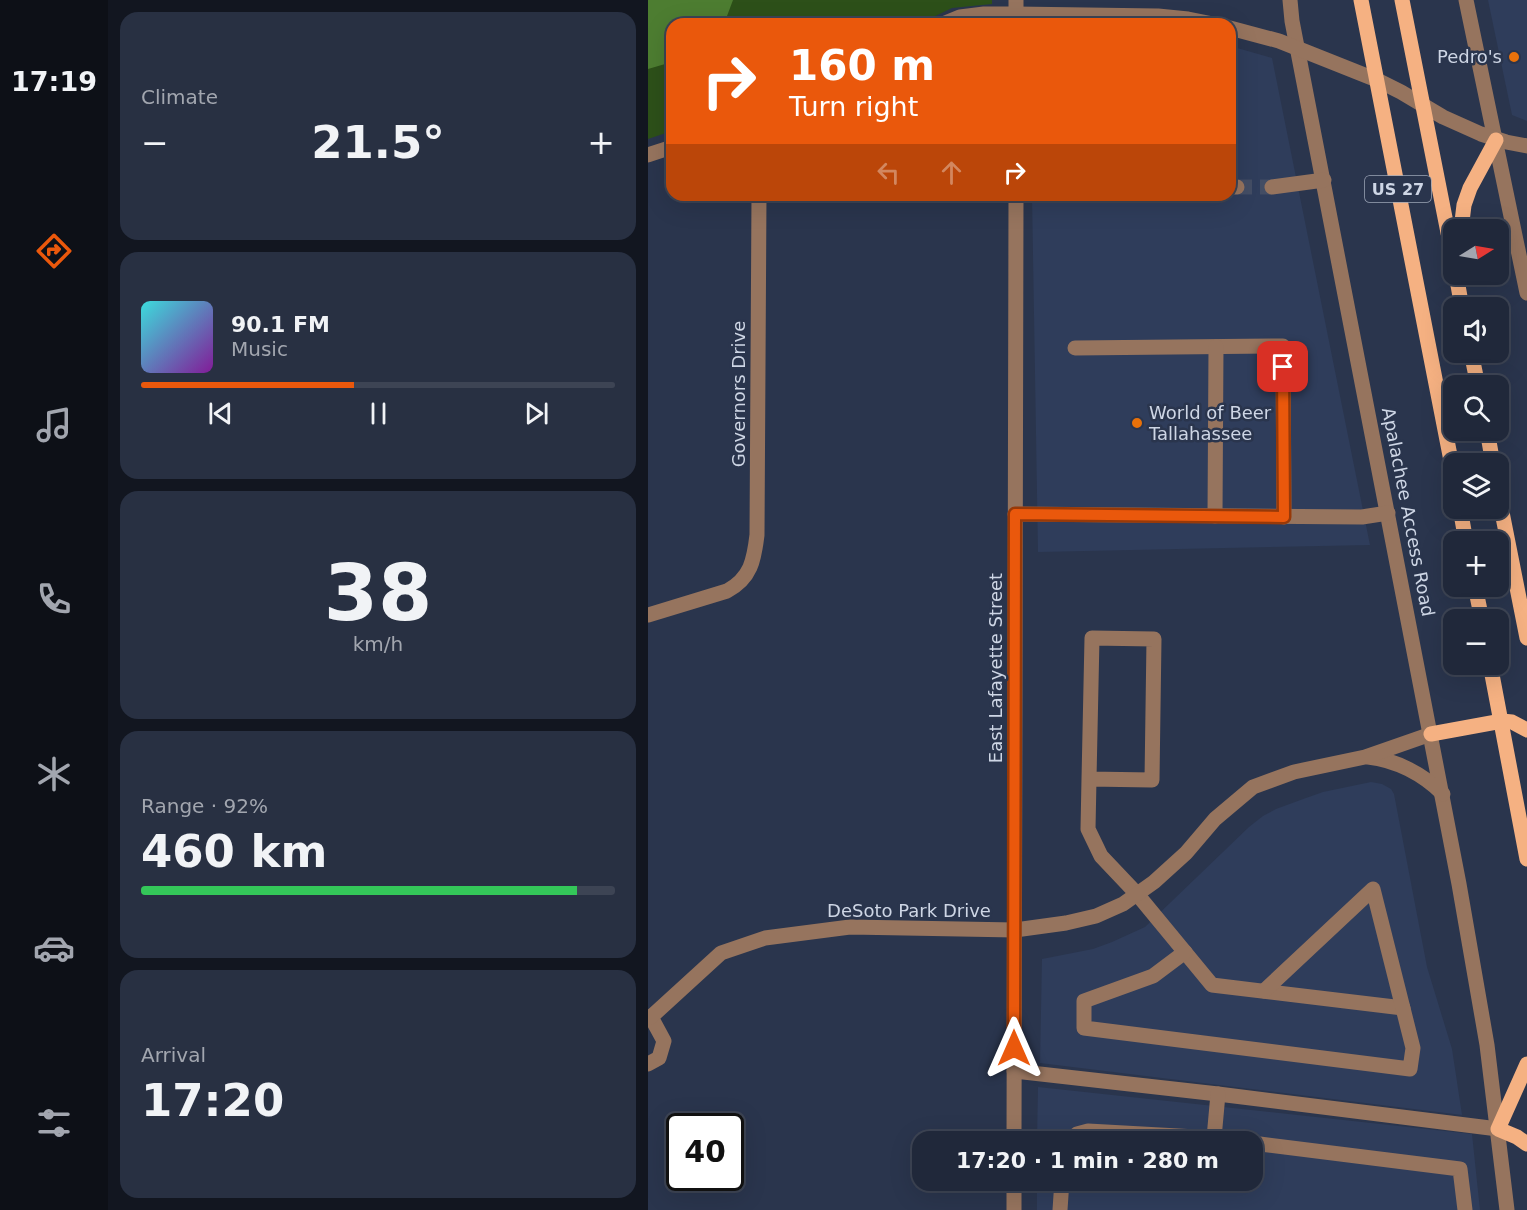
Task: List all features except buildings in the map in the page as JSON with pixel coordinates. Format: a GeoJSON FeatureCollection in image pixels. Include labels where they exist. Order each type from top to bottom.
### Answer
{"type":"FeatureCollection","features":[{"type":"Feature","properties":{"kind":"main road","name":"US 27"},"geometry":{"type":"LineString","coordinates":[[1361,0],[1450,453]]}},
{"type":"Feature","properties":{"kind":"main road","name":"US 27"},"geometry":{"type":"LineString","coordinates":[[1402,0],[1445,219]]}},
{"type":"Feature","properties":{"kind":"main road"},"geometry":{"type":"LineString","coordinates":[[1462,219],[1470,188],[1496,140]]}},
{"type":"Feature","properties":{"kind":"main road"},"geometry":{"type":"LineString","coordinates":[[1503,519],[1527,638]]}},
{"type":"Feature","properties":{"kind":"main road"},"geometry":{"type":"LineString","coordinates":[[1492,675],[1527,859]]}},
{"type":"Feature","properties":{"kind":"main road"},"geometry":{"type":"LineString","coordinates":[[1431,734],[1502,721],[1512,722],[1527,730]]}},
{"type":"Feature","properties":{"kind":"main road"},"geometry":{"type":"LineString","coordinates":[[1527,1064],[1498,1129],[1527,1144]]}},
{"type":"Feature","properties":{"kind":"street","name":"Apalachee Access Road"},"geometry":{"type":"LineString","coordinates":[[1290,0],[1443,794],[1478,992],[1507,1210]]}},
{"type":"Feature","properties":{"kind":"street"},"geometry":{"type":"LineString","coordinates":[[1466,0],[1527,293]]}},
{"type":"Feature","properties":{"kind":"street"},"geometry":{"type":"LineString","coordinates":[[958,18],[1016,13],[1104,18]]}},
{"type":"Feature","properties":{"kind":"street"},"geometry":{"type":"LineString","coordinates":[[1148,18],[1179,18]]}},
{"type":"Feature","properties":{"kind":"street"},"geometry":{"type":"LineString","coordinates":[[1236,29],[1265,36],[1377,80],[1462,126],[1496,140],[1527,146]]}},
{"type":"Feature","properties":{"kind":"street"},"geometry":{"type":"LineString","coordinates":[[648,155],[666,149]]}},
{"type":"Feature","properties":{"kind":"street"},"geometry":{"type":"LineString","coordinates":[[1272,187],[1324,180]]}},
{"type":"Feature","properties":{"kind":"street","name":"Governors Drive"},"geometry":{"type":"LineString","coordinates":[[648,615],[735,587],[743,579],[753,562],[757,535],[759,201]]}},
{"type":"Feature","properties":{"kind":"street","name":"East Lafayette Street"},"geometry":{"type":"LineString","coordinates":[[1014,1131],[1016,201]]}},
{"type":"Feature","properties":{"kind":"street"},"geometry":{"type":"LineString","coordinates":[[1075,348],[1283,346],[1284,517]]}},
{"type":"Feature","properties":{"kind":"street"},"geometry":{"type":"LineString","coordinates":[[1215,516],[1216,347]]}},
{"type":"Feature","properties":{"kind":"street"},"geometry":{"type":"LineString","coordinates":[[1015,514],[1362,517],[1388,513]]}},
{"type":"Feature","properties":{"kind":"street"},"geometry":{"type":"LineString","coordinates":[[1089,778],[1152,780],[1154,639],[1092,638],[1089,778],[1088,829],[1101,856],[1137,894],[1212,984],[1403,1008]]}},
{"type":"Feature","properties":{"kind":"street","name":"DeSoto Park Drive"},"geometry":{"type":"LineString","coordinates":[[650,1017],[721,953],[765,938],[850,927],[1015,930],[1096,916],[1123,904],[1154,882],[1186,853],[1215,819],[1253,787],[1294,772],[1365,757],[1431,734]]}},
{"type":"Feature","properties":{"kind":"street"},"geometry":{"type":"LineString","coordinates":[[1365,757],[1388,761],[1408,769],[1431,782],[1443,794]]}},
{"type":"Feature","properties":{"kind":"street"},"geometry":{"type":"LineString","coordinates":[[1185,952],[1153,976],[1083,1001],[1084,1028],[1410,1069],[1413,1048],[1373,889],[1264,991]]}},
{"type":"Feature","properties":{"kind":"street"},"geometry":{"type":"LineString","coordinates":[[648,1064],[659,1058],[664,1041],[650,1017]]}},
{"type":"Feature","properties":{"kind":"street"},"geometry":{"type":"LineString","coordinates":[[1014,1071],[1498,1129]]}},
{"type":"Feature","properties":{"kind":"street"},"geometry":{"type":"LineString","coordinates":[[1215,1131],[1218,1094]]}},
{"type":"Feature","properties":{"kind":"street"},"geometry":{"type":"LineString","coordinates":[[1263,1144],[1460,1169],[1465,1210]]}},
{"type":"Feature","properties":{"kind":"street"},"geometry":{"type":"LineString","coordinates":[[1014,1191],[1014,1210]]}},
{"type":"Feature","properties":{"kind":"street"},"geometry":{"type":"LineString","coordinates":[[1060,1210],[1061,1191]]}},
{"type":"Feature","properties":{"kind":"shaded area","name":"Pedro's"},"geometry":{"type":"Polygon","coordinates":[[[1488,0],[1527,0],[1527,121],[1512,115],[1488,0]]]}},
{"type":"Feature","properties":{"kind":"shaded area"},"geometry":{"type":"Polygon","coordinates":[[[1236,48],[1272,58],[1370,545],[1038,552],[1032,201],[1236,201],[1236,48]]]}},
{"type":"Feature","properties":{"kind":"shaded area"},"geometry":{"type":"Polygon","coordinates":[[[1371,782],[1382,784],[1391,789],[1394,794],[1427,967],[1452,1049],[1462,1115],[1040,1063],[1042,959],[1093,949],[1145,927],[1249,827],[1276,809],[1323,792],[1371,782]]]}},
{"type":"Feature","properties":{"kind":"shaded area"},"geometry":{"type":"Polygon","coordinates":[[[1038,1087],[1472,1134],[1480,1210],[1037,1210],[1037,1191],[1263,1191],[1263,1131],[1037,1131],[1038,1087]]]}},
{"type":"Feature","properties":{"kind":"green space"},"geometry":{"type":"Polygon","coordinates":[[[648,0],[992,0],[992,4],[952,8],[931,18],[666,18],[666,133],[648,139],[648,0]]]}},
{"type":"Feature","properties":{"kind":"green space"},"geometry":{"type":"Polygon","coordinates":[[[648,0],[733,0],[726,18],[666,18],[666,64],[648,69],[648,0]]]}},
{"type":"Feature","properties":{"kind":"tunnel"},"geometry":{"type":"LineString","coordinates":[[1237,187],[1272,187]]}},
{"type":"Feature","properties":{"kind":"place","name":"Pedro's"},"geometry":{"type":"Point","coordinates":[1514,57]}},
{"type":"Feature","properties":{"kind":"place","name":"World of Beer Tallahassee"},"geometry":{"type":"Point","coordinates":[1137,423]}},
{"type":"Feature","properties":{"kind":"route"},"geometry":{"type":"LineString","coordinates":[[1014,1048],[1015,514],[1284,517],[1283,367]]}}]}
